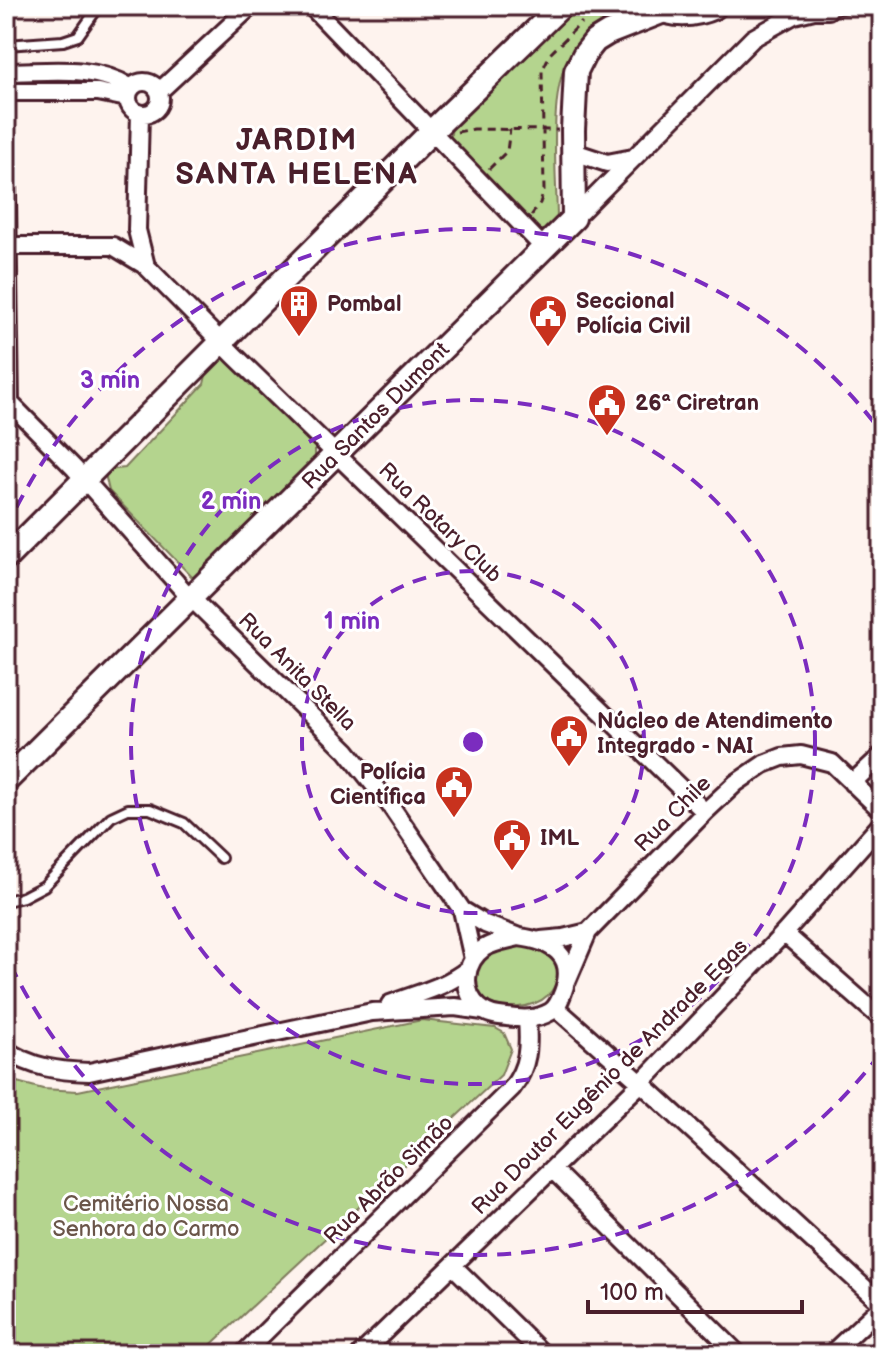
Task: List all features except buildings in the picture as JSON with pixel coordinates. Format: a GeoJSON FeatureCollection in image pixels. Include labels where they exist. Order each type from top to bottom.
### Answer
{"type":"FeatureCollection","features":[{"type":"Feature","properties":{"kind":"main road"},"geometry":{"type":"LineString","coordinates":[[659,8],[680,14],[697,13],[714,6]]}},
{"type":"Feature","properties":{"kind":"street"},"geometry":{"type":"LineString","coordinates":[[6,92],[128,92],[142,81],[158,88],[164,87],[251,6]]}},
{"type":"Feature","properties":{"kind":"street"},"geometry":{"type":"LineString","coordinates":[[311,6],[545,249]]}},
{"type":"Feature","properties":{"kind":"street"},"geometry":{"type":"LineString","coordinates":[[574,218],[576,71],[595,41],[659,8]]}},
{"type":"Feature","properties":{"kind":"street"},"geometry":{"type":"LineString","coordinates":[[6,558],[222,343],[568,10]]}},
{"type":"Feature","properties":{"kind":"street","name":"Rua Santos Dumont"},"geometry":{"type":"LineString","coordinates":[[6,781],[545,249],[753,38],[794,15],[828,10]]}},
{"type":"Feature","properties":{"kind":"street"},"geometry":{"type":"LineString","coordinates":[[6,72],[95,72],[112,77],[128,92],[131,108],[140,114]]}},
{"type":"Feature","properties":{"kind":"street"},"geometry":{"type":"LineString","coordinates":[[140,114],[156,109],[161,99],[158,88]]}},
{"type":"Feature","properties":{"kind":"street"},"geometry":{"type":"LineString","coordinates":[[140,114],[137,230],[146,266]]}},
{"type":"Feature","properties":{"kind":"street"},"geometry":{"type":"LineString","coordinates":[[6,134],[8,403]]}},
{"type":"Feature","properties":{"kind":"street"},"geometry":{"type":"LineString","coordinates":[[574,141],[607,163],[635,158]]}},
{"type":"Feature","properties":{"kind":"street"},"geometry":{"type":"LineString","coordinates":[[7,246],[113,246],[137,230]]}},
{"type":"Feature","properties":{"kind":"street","name":"Rua Rotary Club"},"geometry":{"type":"LineString","coordinates":[[113,246],[146,266],[705,812]]}},
{"type":"Feature","properties":{"kind":"street","name":"Rua Anita Stella"},"geometry":{"type":"LineString","coordinates":[[8,403],[84,479],[192,598],[347,751],[390,805],[462,910]]}},
{"type":"Feature","properties":{"kind":"street","name":"Rua Chile"},"geometry":{"type":"LineString","coordinates":[[588,932],[705,812],[736,783],[764,764],[782,757],[801,755],[832,763],[882,811]]}},
{"type":"Feature","properties":{"kind":"street"},"geometry":{"type":"LineString","coordinates":[[852,783],[882,755]]}},
{"type":"Feature","properties":{"kind":"street","name":"Rua Doutor Eugênio de Andrade Egas"},"geometry":{"type":"LineString","coordinates":[[361,1354],[641,1083],[784,933],[882,823]]}},
{"type":"Feature","properties":{"kind":"street"},"geometry":{"type":"LineString","coordinates":[[462,910],[485,924],[519,937],[541,940],[588,932]]}},
{"type":"Feature","properties":{"kind":"street"},"geometry":{"type":"LineString","coordinates":[[462,910],[470,964],[469,993],[483,1011]]}},
{"type":"Feature","properties":{"kind":"street"},"geometry":{"type":"LineString","coordinates":[[372,1012],[442,1007],[527,1019],[556,1008],[588,932]]}},
{"type":"Feature","properties":{"kind":"street"},"geometry":{"type":"LineString","coordinates":[[784,933],[882,1019]]}},
{"type":"Feature","properties":{"kind":"street"},"geometry":{"type":"LineString","coordinates":[[6,1050],[37,1066],[89,1072],[372,1012],[453,981],[483,949],[519,937]]}},
{"type":"Feature","properties":{"kind":"street"},"geometry":{"type":"LineString","coordinates":[[541,940],[551,944],[565,962],[567,981]]}},
{"type":"Feature","properties":{"kind":"street"},"geometry":{"type":"LineString","coordinates":[[556,1008],[882,1305],[831,1354]]}},
{"type":"Feature","properties":{"kind":"street","name":"Rua Abrão Simão"},"geometry":{"type":"LineString","coordinates":[[243,1354],[512,1088],[523,1074],[528,1058],[527,1019]]}},
{"type":"Feature","properties":{"kind":"street"},"geometry":{"type":"LineString","coordinates":[[552,1169],[738,1354]]}},
{"type":"Feature","properties":{"kind":"street"},"geometry":{"type":"LineString","coordinates":[[453,1266],[543,1354]]}},
{"type":"Feature","properties":{"kind":"lane"},"geometry":{"type":"LineString","coordinates":[[6,45],[63,41],[78,36],[99,6]]}},
{"type":"Feature","properties":{"kind":"lane"},"geometry":{"type":"LineString","coordinates":[[828,10],[857,6]]}},
{"type":"Feature","properties":{"kind":"lane"},"geometry":{"type":"LineString","coordinates":[[6,901],[23,897],[44,886],[111,817],[128,809],[150,809],[184,823],[221,858]]}},
{"type":"Feature","properties":{"kind":"path"},"geometry":{"type":"LineString","coordinates":[[568,10],[582,22],[595,41]]}},
{"type":"Feature","properties":{"kind":"path"},"geometry":{"type":"LineString","coordinates":[[524,225],[540,203],[544,191],[542,71],[550,54],[582,22]]}},
{"type":"Feature","properties":{"kind":"path"},"geometry":{"type":"LineString","coordinates":[[437,137],[474,129],[510,129],[541,130],[574,141]]}},
{"type":"Feature","properties":{"kind":"path"},"geometry":{"type":"LineString","coordinates":[[479,178],[507,151],[510,129]]}},
{"type":"Feature","properties":{"kind":"green space"},"geometry":{"type":"Polygon","coordinates":[[[572,6],[622,6],[633,17],[579,47],[565,65],[556,107],[557,220],[548,230],[538,231],[450,142],[452,125],[572,6]]]}},
{"type":"Feature","properties":{"kind":"green space"},"geometry":{"type":"Polygon","coordinates":[[[219,358],[228,359],[315,448],[315,458],[195,580],[109,491],[105,474],[108,470],[125,468],[204,384],[208,367],[219,358]]]}},
{"type":"Feature","properties":{"kind":"green space"},"geometry":{"type":"Polygon","coordinates":[[[522,946],[536,947],[555,961],[557,979],[554,987],[542,1000],[526,1006],[498,1006],[483,999],[474,983],[476,967],[497,952],[522,946]]]}},
{"type":"Feature","properties":{"kind":"green space","name":"Cemitério Nossa Senhora do Carmo"},"geometry":{"type":"Polygon","coordinates":[[[422,1020],[495,1028],[504,1033],[511,1049],[501,1075],[201,1354],[6,1354],[6,1079],[43,1089],[78,1091],[422,1020]]]}},
{"type":"Feature","properties":{"kind":"place","name":"Pombal"},"geometry":{"type":"Point","coordinates":[299,338]}},
{"type":"Feature","properties":{"kind":"place","name":"Seccional Polícia Civil"},"geometry":{"type":"Point","coordinates":[548,348]}},
{"type":"Feature","properties":{"kind":"place","name":"26ª Ciretran"},"geometry":{"type":"Point","coordinates":[607,437]}},
{"type":"Feature","properties":{"kind":"place","name":"Núcleo de Atendimento Integrado - NAI"},"geometry":{"type":"Point","coordinates":[569,768]}},
{"type":"Feature","properties":{"kind":"place","name":"Polícia Científica"},"geometry":{"type":"Point","coordinates":[454,819]}},
{"type":"Feature","properties":{"kind":"place","name":"IML"},"geometry":{"type":"Point","coordinates":[512,872]}},
{"type":"Feature","properties":{"kind":"district","name":"JARDIM SANTA HELENA"},"geometry":{"type":"Point","coordinates":[297,158]}}]}
